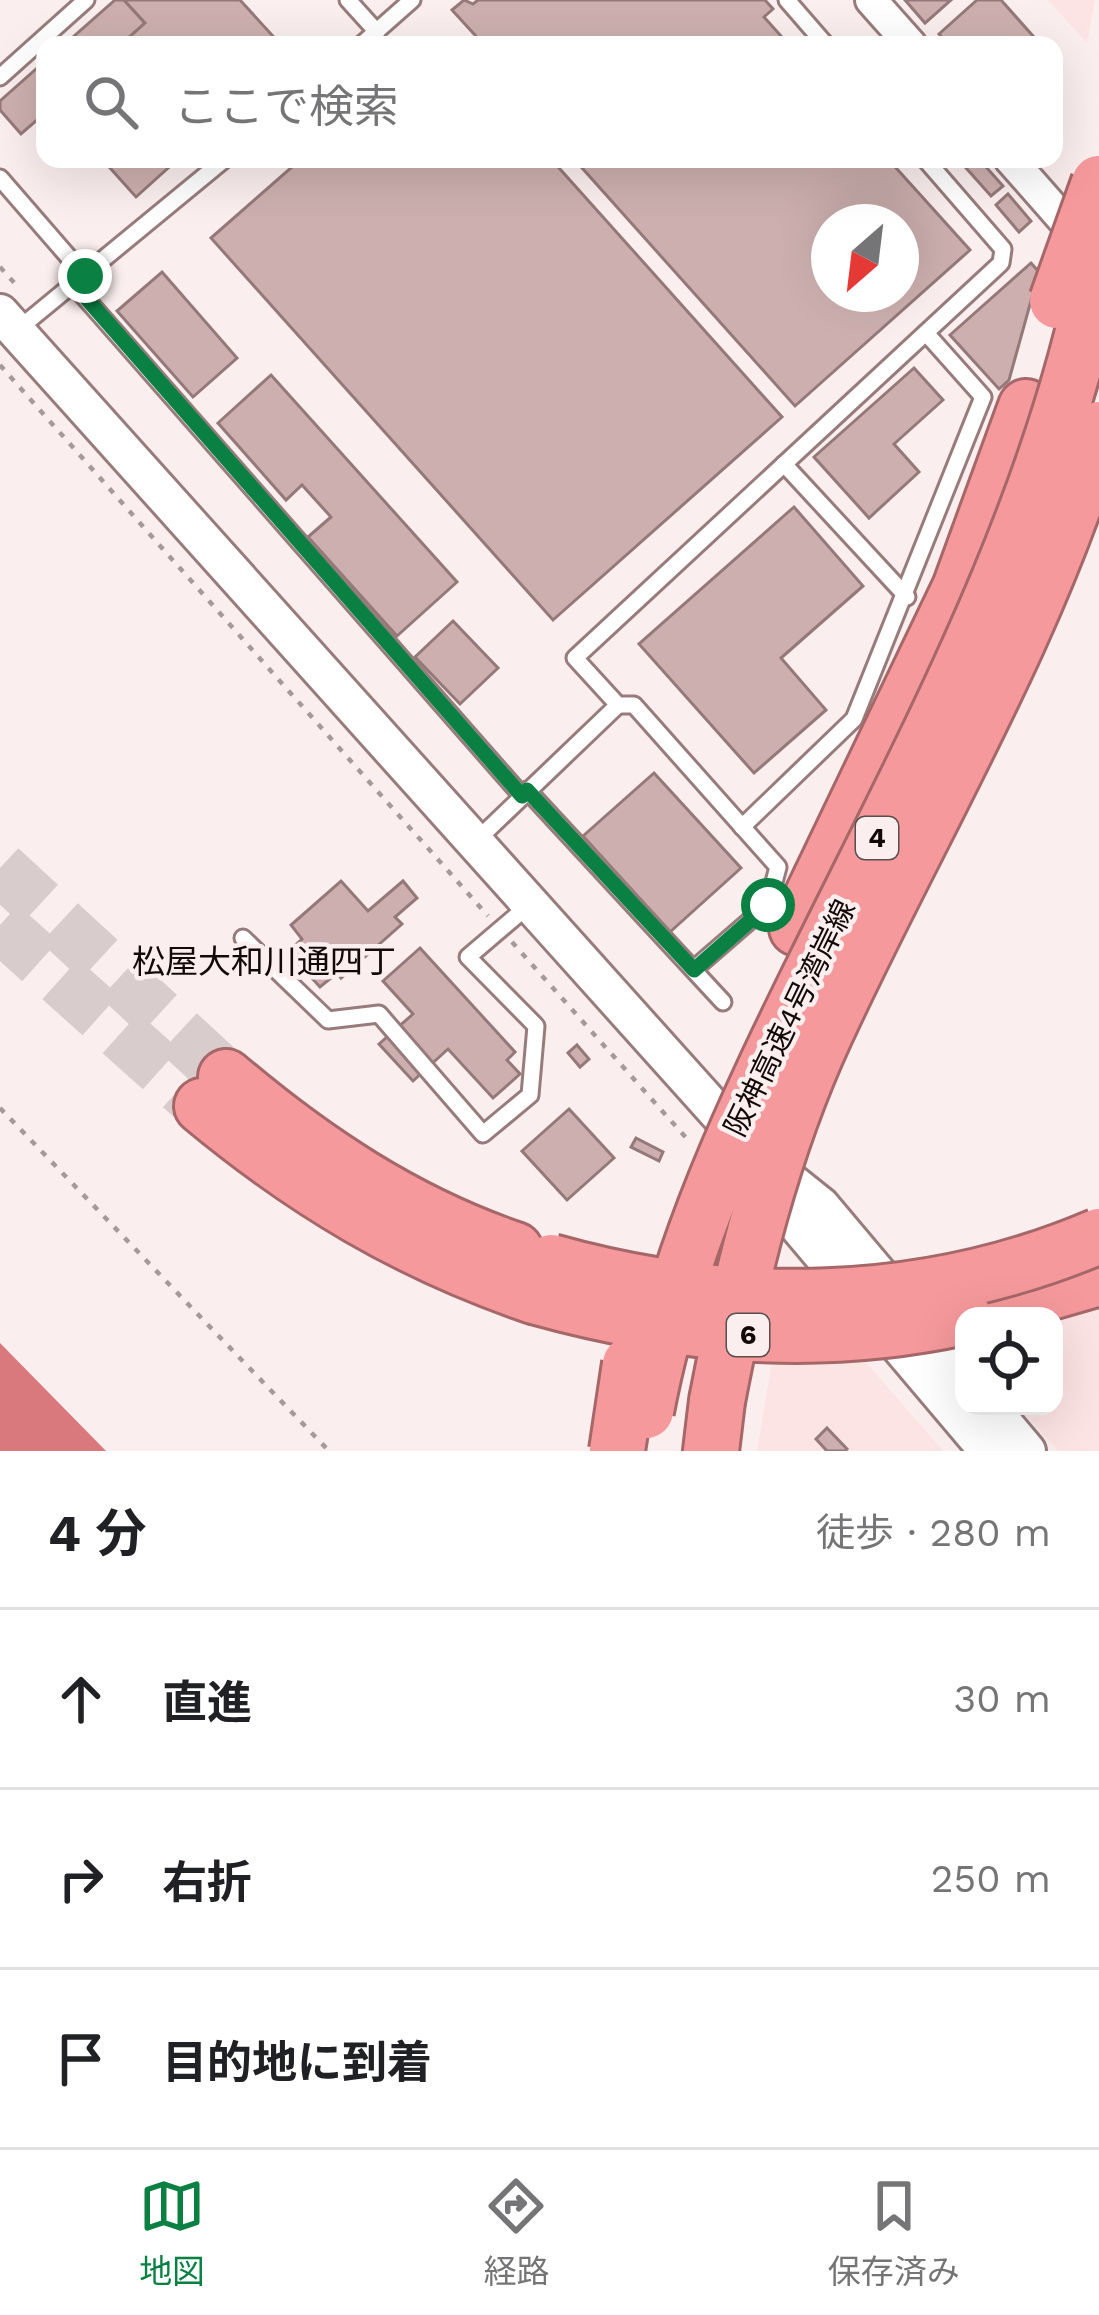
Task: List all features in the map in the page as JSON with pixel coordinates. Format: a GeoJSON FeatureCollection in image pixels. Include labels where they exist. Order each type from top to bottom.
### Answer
{"type":"FeatureCollection","features":[{"type":"Feature","properties":{"kind":"highway","name":"4"},"geometry":{"type":"LineString","coordinates":[[617,1451],[629,1368],[655,1267],[704,1125],[960,588],[1007,466],[1070,255],[1099,183]]}},
{"type":"Feature","properties":{"kind":"highway","name":"阪神高速4号湾岸線"},"geometry":{"type":"LineString","coordinates":[[640,1451],[655,1362],[694,1229],[770,1055],[936,722],[1021,531],[1058,430],[1099,261]]}},
{"type":"Feature","properties":{"kind":"highway","name":"阪神高速4号湾岸線"},"geometry":{"type":"LineString","coordinates":[[711,1451],[744,1272],[788,1124],[824,1036],[1032,606],[1099,429]]}},
{"type":"Feature","properties":{"kind":"highway","name":"4"},"geometry":{"type":"LineString","coordinates":[[744,1272],[787,1172],[1099,531]]}},
{"type":"Feature","properties":{"kind":"highway","name":"6"},"geometry":{"type":"LineString","coordinates":[[214,1092],[543,1280],[638,1322],[734,1334],[838,1335],[955,1319]]}},
{"type":"Feature","properties":{"kind":"highway"},"geometry":{"type":"LineString","coordinates":[[896,1290],[1033,1237],[1099,1204]]}},
{"type":"Feature","properties":{"kind":"highway","name":"6"},"geometry":{"type":"LineString","coordinates":[[543,1280],[719,1297],[811,1298],[896,1290],[988,1272],[1099,1236]]}},
{"type":"Feature","properties":{"kind":"highway","name":"6"},"geometry":{"type":"LineString","coordinates":[[1000,1307],[1099,1278]]}},
{"type":"Feature","properties":{"kind":"street"},"geometry":{"type":"LineString","coordinates":[[871,0],[902,36]]}},
{"type":"Feature","properties":{"kind":"street"},"geometry":{"type":"LineString","coordinates":[[1018,168],[1099,261]]}},
{"type":"Feature","properties":{"kind":"street"},"geometry":{"type":"LineString","coordinates":[[8,322],[751,1150],[821,1206],[955,1365]]}},
{"type":"Feature","properties":{"kind":"street"},"geometry":{"type":"LineString","coordinates":[[751,1150],[1002,630],[1099,447]]}},
{"type":"Feature","properties":{"kind":"street"},"geometry":{"type":"LineString","coordinates":[[751,1150],[796,1225],[988,1451]]}},
{"type":"Feature","properties":{"kind":"street"},"geometry":{"type":"LineString","coordinates":[[997,1415],[1027,1451]]}},
{"type":"Feature","properties":{"kind":"lane"},"geometry":{"type":"LineString","coordinates":[[46,36],[86,0]]}},
{"type":"Feature","properties":{"kind":"lane"},"geometry":{"type":"LineString","coordinates":[[348,0],[377,32]]}},
{"type":"Feature","properties":{"kind":"lane"},"geometry":{"type":"LineString","coordinates":[[372,36],[412,0]]}},
{"type":"Feature","properties":{"kind":"lane"},"geometry":{"type":"LineString","coordinates":[[788,0],[818,36]]}},
{"type":"Feature","properties":{"kind":"lane"},"geometry":{"type":"LineString","coordinates":[[0,77],[36,45]]}},
{"type":"Feature","properties":{"kind":"lane"},"geometry":{"type":"LineString","coordinates":[[8,322],[79,280],[214,168]]}},
{"type":"Feature","properties":{"kind":"lane"},"geometry":{"type":"LineString","coordinates":[[618,705],[575,658],[1000,263],[1003,249],[933,168]]}},
{"type":"Feature","properties":{"kind":"lane"},"geometry":{"type":"LineString","coordinates":[[0,178],[79,280],[525,793],[723,1002]]}},
{"type":"Feature","properties":{"kind":"lane"},"geometry":{"type":"LineString","coordinates":[[742,826],[854,719],[907,597],[983,398],[926,333]]}},
{"type":"Feature","properties":{"kind":"lane"},"geometry":{"type":"LineString","coordinates":[[784,464],[907,597]]}},
{"type":"Feature","properties":{"kind":"lane"},"geometry":{"type":"LineString","coordinates":[[474,843],[618,705],[634,705],[778,867],[768,905],[694,970]]}},
{"type":"Feature","properties":{"kind":"lane"},"geometry":{"type":"LineString","coordinates":[[243,938],[328,1020],[379,1014],[483,1134],[530,1095],[536,1026],[468,957],[529,905]]}},
{"type":"Feature","properties":{"kind":"path"},"geometry":{"type":"LineString","coordinates":[[0,365],[701,1155]]}},
{"type":"Feature","properties":{"kind":"path"},"geometry":{"type":"LineString","coordinates":[[0,1108],[329,1451]]}},
{"type":"Feature","properties":{"kind":"shaded area"},"geometry":{"type":"Polygon","coordinates":[[[1048,0],[1095,0],[1087,43],[1048,0]]]}},
{"type":"Feature","properties":{"kind":"shaded area"},"geometry":{"type":"Polygon","coordinates":[[[1099,1300],[1099,1451],[1058,1451],[1026,1415],[1063,1415],[1063,1313],[1099,1300]]]}},
{"type":"Feature","properties":{"kind":"shaded area"},"geometry":{"type":"Polygon","coordinates":[[[0,1343],[106,1451],[0,1451],[0,1343]]]}},
{"type":"Feature","properties":{"kind":"shaded area"},"geometry":{"type":"Polygon","coordinates":[[[851,1345],[943,1451],[757,1451],[774,1349],[851,1345]]]}},
{"type":"Feature","properties":{"kind":"building"},"geometry":{"type":"Polygon","coordinates":[[[115,0],[124,0],[145,23],[131,36],[74,36],[115,0]]]}},
{"type":"Feature","properties":{"kind":"building"},"geometry":{"type":"Polygon","coordinates":[[[124,0],[240,0],[273,36],[131,36],[145,23],[124,0]]]}},
{"type":"Feature","properties":{"kind":"building"},"geometry":{"type":"Polygon","coordinates":[[[464,0],[473,4],[478,0],[765,0],[773,9],[764,17],[781,36],[476,36],[452,10],[464,0]]]}},
{"type":"Feature","properties":{"kind":"building"},"geometry":{"type":"Polygon","coordinates":[[[905,0],[951,0],[925,23],[905,0]]]}},
{"type":"Feature","properties":{"kind":"building"},"geometry":{"type":"Polygon","coordinates":[[[977,0],[1001,0],[1033,36],[941,36],[977,0]]]}},
{"type":"Feature","properties":{"kind":"building"},"geometry":{"type":"Polygon","coordinates":[[[36,69],[36,121],[21,134],[0,110],[0,101],[36,69]]]}},
{"type":"Feature","properties":{"kind":"building"},"geometry":{"type":"Polygon","coordinates":[[[110,168],[168,168],[136,197],[110,168]]]}},
{"type":"Feature","properties":{"kind":"building"},"geometry":{"type":"Polygon","coordinates":[[[291,168],[559,168],[782,417],[553,620],[211,238],[291,168]]]}},
{"type":"Feature","properties":{"kind":"building"},"geometry":{"type":"Polygon","coordinates":[[[582,168],[896,168],[970,250],[919,295],[919,204],[811,204],[811,312],[900,312],[795,406],[582,168]]]}},
{"type":"Feature","properties":{"kind":"building"},"geometry":{"type":"Polygon","coordinates":[[[966,168],[987,168],[1003,186],[991,196],[966,168]]]}},
{"type":"Feature","properties":{"kind":"building"},"geometry":{"type":"Polygon","coordinates":[[[1008,194],[1031,221],[1019,232],[996,205],[1008,194]]]}},
{"type":"Feature","properties":{"kind":"building"},"geometry":{"type":"Polygon","coordinates":[[[1031,263],[1039,272],[1009,380],[999,389],[950,335],[1031,263]]]}},
{"type":"Feature","properties":{"kind":"building"},"geometry":{"type":"Polygon","coordinates":[[[162,272],[237,358],[193,397],[117,311],[162,272]]]}},
{"type":"Feature","properties":{"kind":"building"},"geometry":{"type":"Polygon","coordinates":[[[914,368],[943,400],[894,444],[919,472],[869,518],[814,457],[914,368]]]}},
{"type":"Feature","properties":{"kind":"building"},"geometry":{"type":"Polygon","coordinates":[[[271,375],[457,582],[397,636],[308,537],[331,517],[302,485],[286,500],[218,423],[271,375]]]}},
{"type":"Feature","properties":{"kind":"building"},"geometry":{"type":"Polygon","coordinates":[[[794,507],[863,586],[781,658],[826,710],[754,773],[639,644],[794,507]]]}},
{"type":"Feature","properties":{"kind":"building"},"geometry":{"type":"Polygon","coordinates":[[[453,621],[498,668],[460,704],[415,657],[453,621]]]}},
{"type":"Feature","properties":{"kind":"building"},"geometry":{"type":"Polygon","coordinates":[[[654,773],[741,868],[670,932],[583,836],[654,773]]]}},
{"type":"Feature","properties":{"kind":"building"},"geometry":{"type":"Polygon","coordinates":[[[341,881],[368,911],[403,881],[417,898],[395,917],[402,924],[341,978],[337,973],[320,987],[288,952],[302,939],[291,925],[341,881]]]}},
{"type":"Feature","properties":{"kind":"building"},"geometry":{"type":"Polygon","coordinates":[[[420,948],[515,1052],[507,1060],[520,1074],[493,1098],[448,1049],[413,1081],[379,1044],[413,1014],[383,981],[420,948]]]}},
{"type":"Feature","properties":{"kind":"building"},"geometry":{"type":"Polygon","coordinates":[[[577,1045],[589,1059],[580,1067],[568,1053],[577,1045]]]}},
{"type":"Feature","properties":{"kind":"building"},"geometry":{"type":"Polygon","coordinates":[[[569,1109],[614,1158],[567,1200],[522,1151],[569,1109]]]}},
{"type":"Feature","properties":{"kind":"building"},"geometry":{"type":"Polygon","coordinates":[[[636,1138],[663,1152],[659,1161],[631,1147],[636,1138]]]}},
{"type":"Feature","properties":{"kind":"building"},"geometry":{"type":"Polygon","coordinates":[[[827,1428],[845,1451],[827,1451],[816,1439],[827,1428]]]}},
{"type":"Feature","properties":{"kind":"tunnel"},"geometry":{"type":"LineString","coordinates":[[0,868],[226,1077]]}},
{"type":"Feature","properties":{"kind":"tunnel"},"geometry":{"type":"LineString","coordinates":[[0,925],[202,1106]]}},
{"type":"Feature","properties":{"kind":"district","name":"松屋大和川通四丁"},"geometry":{"type":"Point","coordinates":[264,961]}},
{"type":"Feature","properties":{"kind":"route"},"geometry":{"type":"LineString","coordinates":[[85,276],[74,284],[522,796],[527,790],[694,970],[768,905]]}}]}
